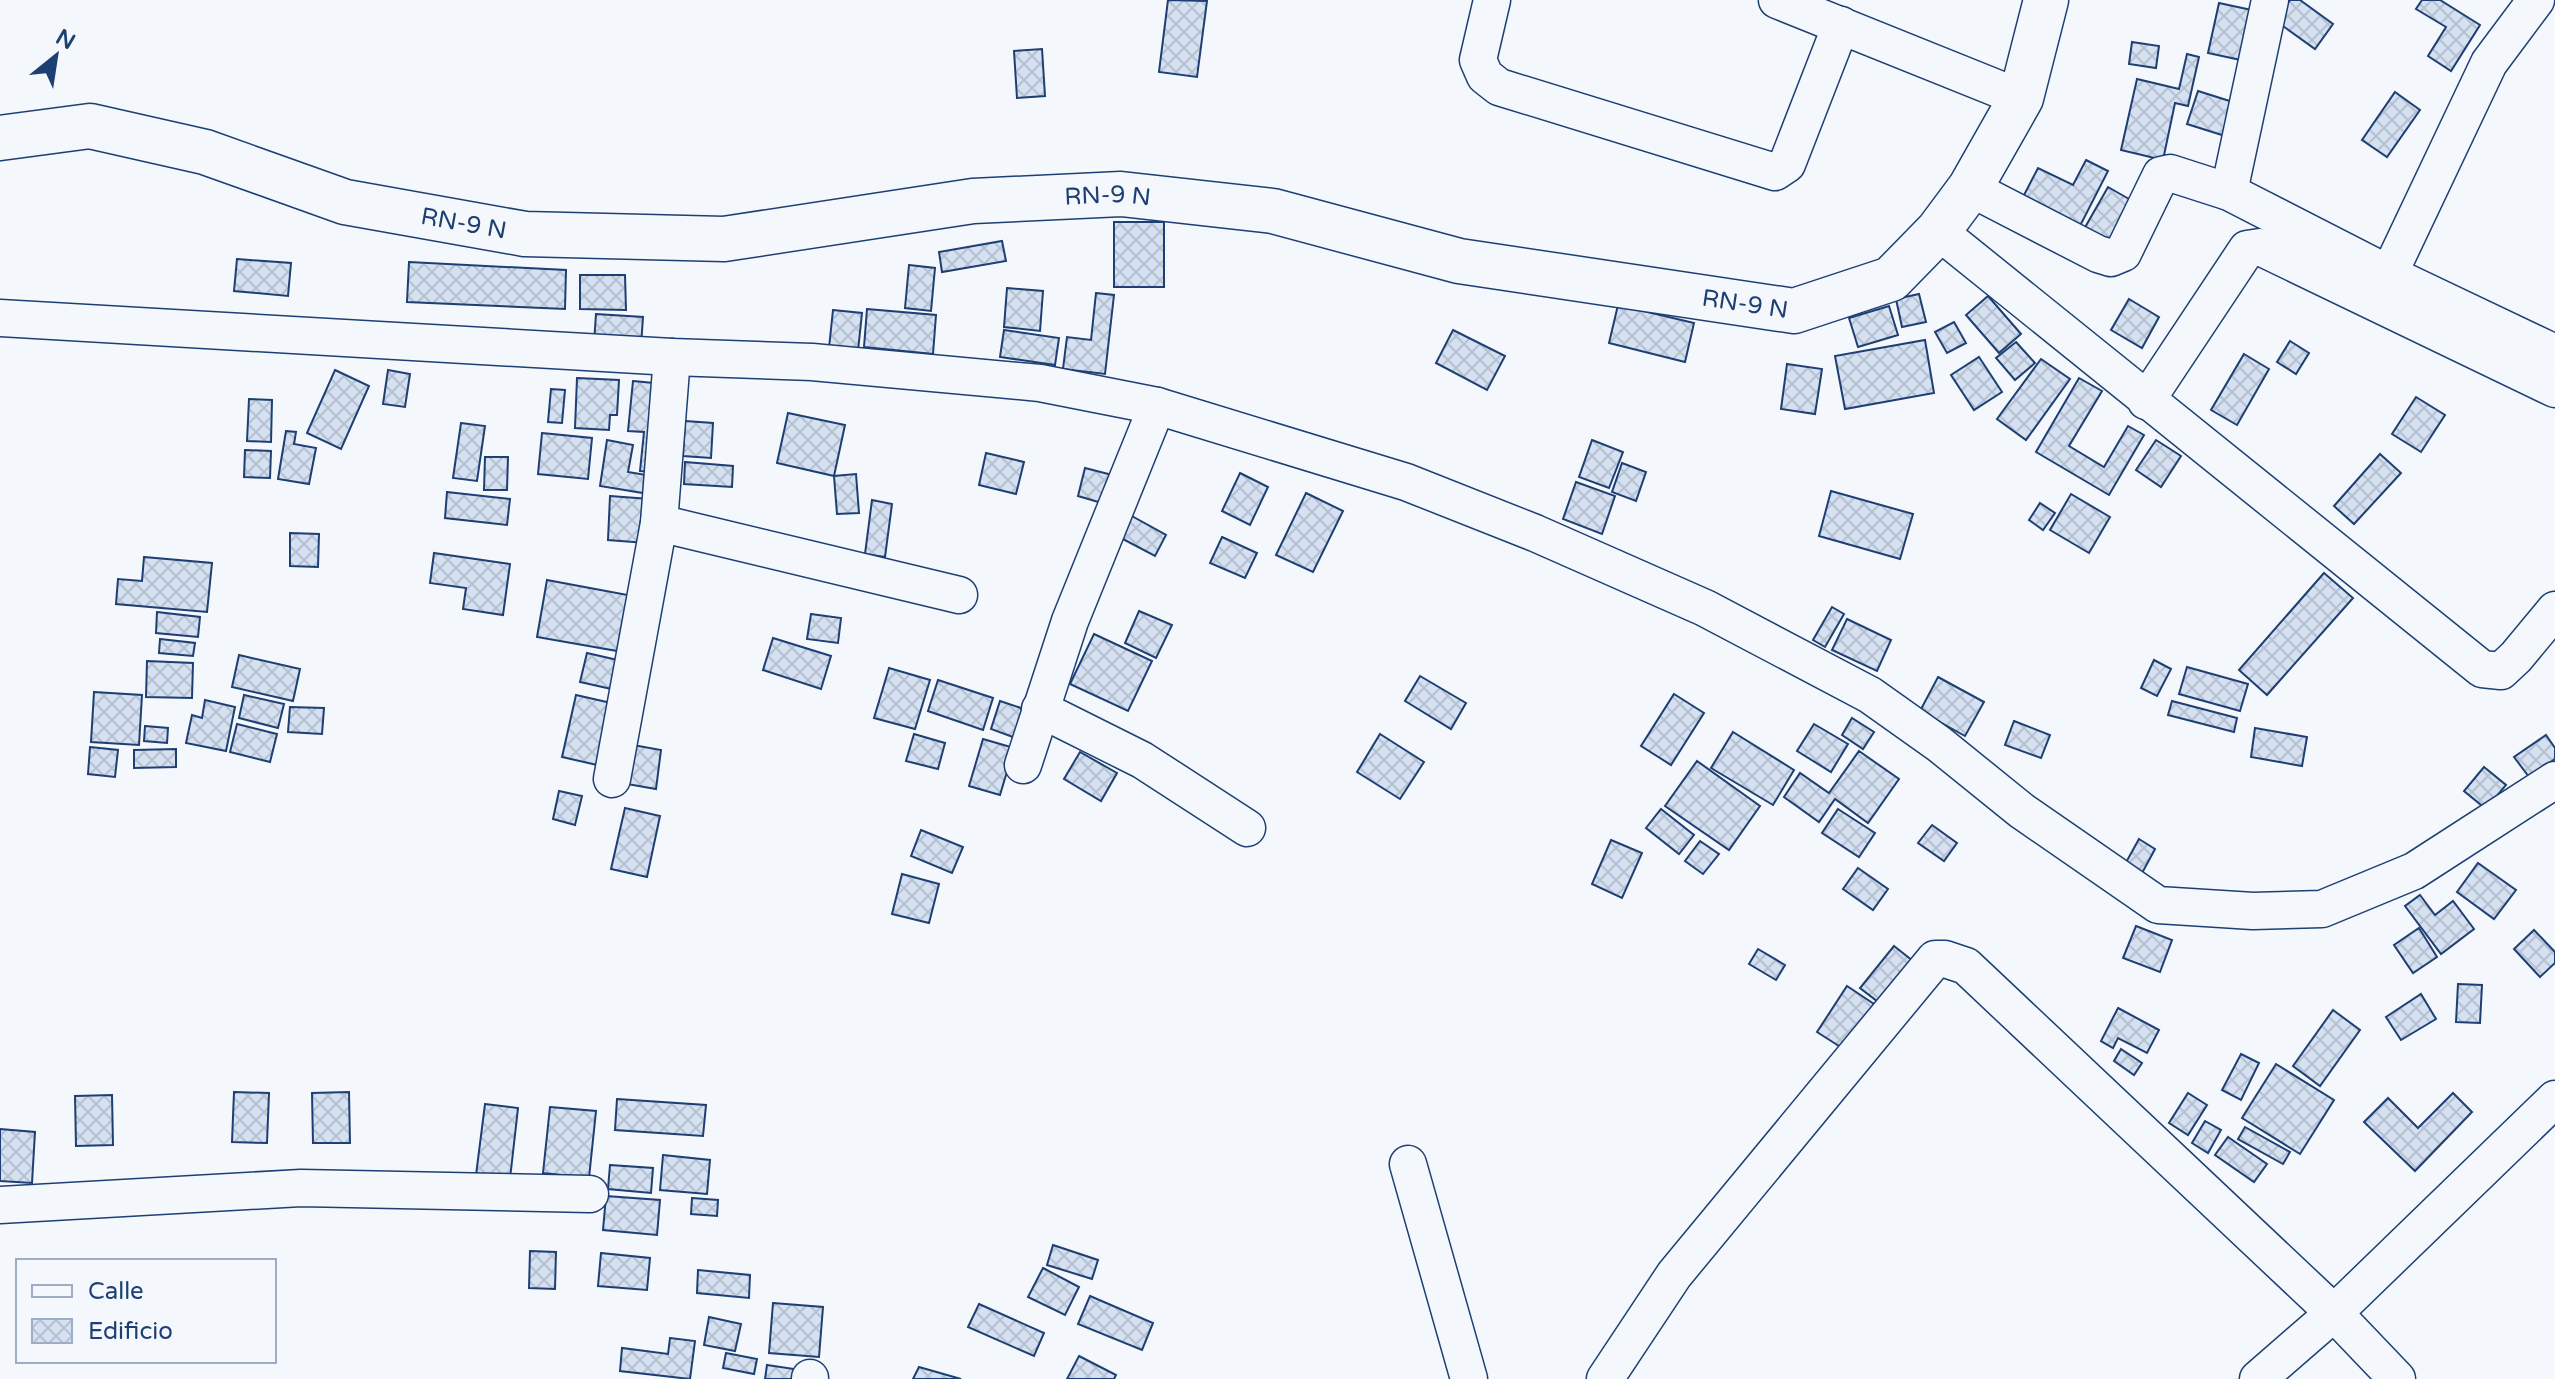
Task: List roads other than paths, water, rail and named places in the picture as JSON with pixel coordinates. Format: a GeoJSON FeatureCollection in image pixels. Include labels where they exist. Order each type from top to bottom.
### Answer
{"type":"FeatureCollection","features":[{"type":"Feature","properties":{"kind":"main road","name":"RN-9 N"},"geometry":{"type":"LineString","coordinates":[[0,138],[90,126],[205,152],[345,202],[525,234],[724,239],[973,201],[1121,194],[1273,211],[1459,261],[1794,311],[1891,279],[1938,231],[1970,188],[2021,98],[2046,0]]}},
{"type":"Feature","properties":{"kind":"street"},"geometry":{"type":"LineString","coordinates":[[1492,0],[1478,60],[1485,76],[1499,87],[1775,172],[1787,164],[1841,25]]}},
{"type":"Feature","properties":{"kind":"street"},"geometry":{"type":"LineString","coordinates":[[1777,0],[2021,98]]}},
{"type":"Feature","properties":{"kind":"street"},"geometry":{"type":"LineString","coordinates":[[2229,192],[2270,0]]}},
{"type":"Feature","properties":{"kind":"street"},"geometry":{"type":"LineString","coordinates":[[2389,274],[2489,63],[2536,0]]}},
{"type":"Feature","properties":{"kind":"street"},"geometry":{"type":"LineString","coordinates":[[1970,188],[2111,258],[2123,253],[2161,175],[2170,173],[2229,192],[2389,274],[2555,353]]}},
{"type":"Feature","properties":{"kind":"street"},"geometry":{"type":"LineString","coordinates":[[1938,231],[2482,669],[2501,671],[2555,610]]}},
{"type":"Feature","properties":{"kind":"street"},"geometry":{"type":"LineString","coordinates":[[2146,401],[2247,249],[2260,247],[2555,389]]}},
{"type":"Feature","properties":{"kind":"street"},"geometry":{"type":"LineString","coordinates":[[0,318],[672,357],[812,362],[1040,383],[1157,406],[1406,482],[1535,533],[1705,608],[1870,695],[1939,744],[2022,811],[2158,905],[2253,911],[2322,909],[2414,871],[2555,780]]}},
{"type":"Feature","properties":{"kind":"street"},"geometry":{"type":"LineString","coordinates":[[612,779],[659,523],[672,357]]}},
{"type":"Feature","properties":{"kind":"street"},"geometry":{"type":"LineString","coordinates":[[1023,765],[1070,621],[1157,406]]}},
{"type":"Feature","properties":{"kind":"street"},"geometry":{"type":"LineString","coordinates":[[659,523],[959,595]]}},
{"type":"Feature","properties":{"kind":"street"},"geometry":{"type":"LineString","coordinates":[[1040,709],[1142,760],[1247,828]]}},
{"type":"Feature","properties":{"kind":"street"},"geometry":{"type":"LineString","coordinates":[[1605,1379],[1674,1275],[1935,959],[1966,966],[2334,1313],[2397,1379]]}},
{"type":"Feature","properties":{"kind":"street"},"geometry":{"type":"LineString","coordinates":[[2258,1379],[2334,1313],[2555,1099]]}},
{"type":"Feature","properties":{"kind":"street"},"geometry":{"type":"LineString","coordinates":[[1408,1164],[1469,1379]]}},
{"type":"Feature","properties":{"kind":"street"},"geometry":{"type":"LineString","coordinates":[[0,1205],[301,1188],[590,1194]]}}]}
